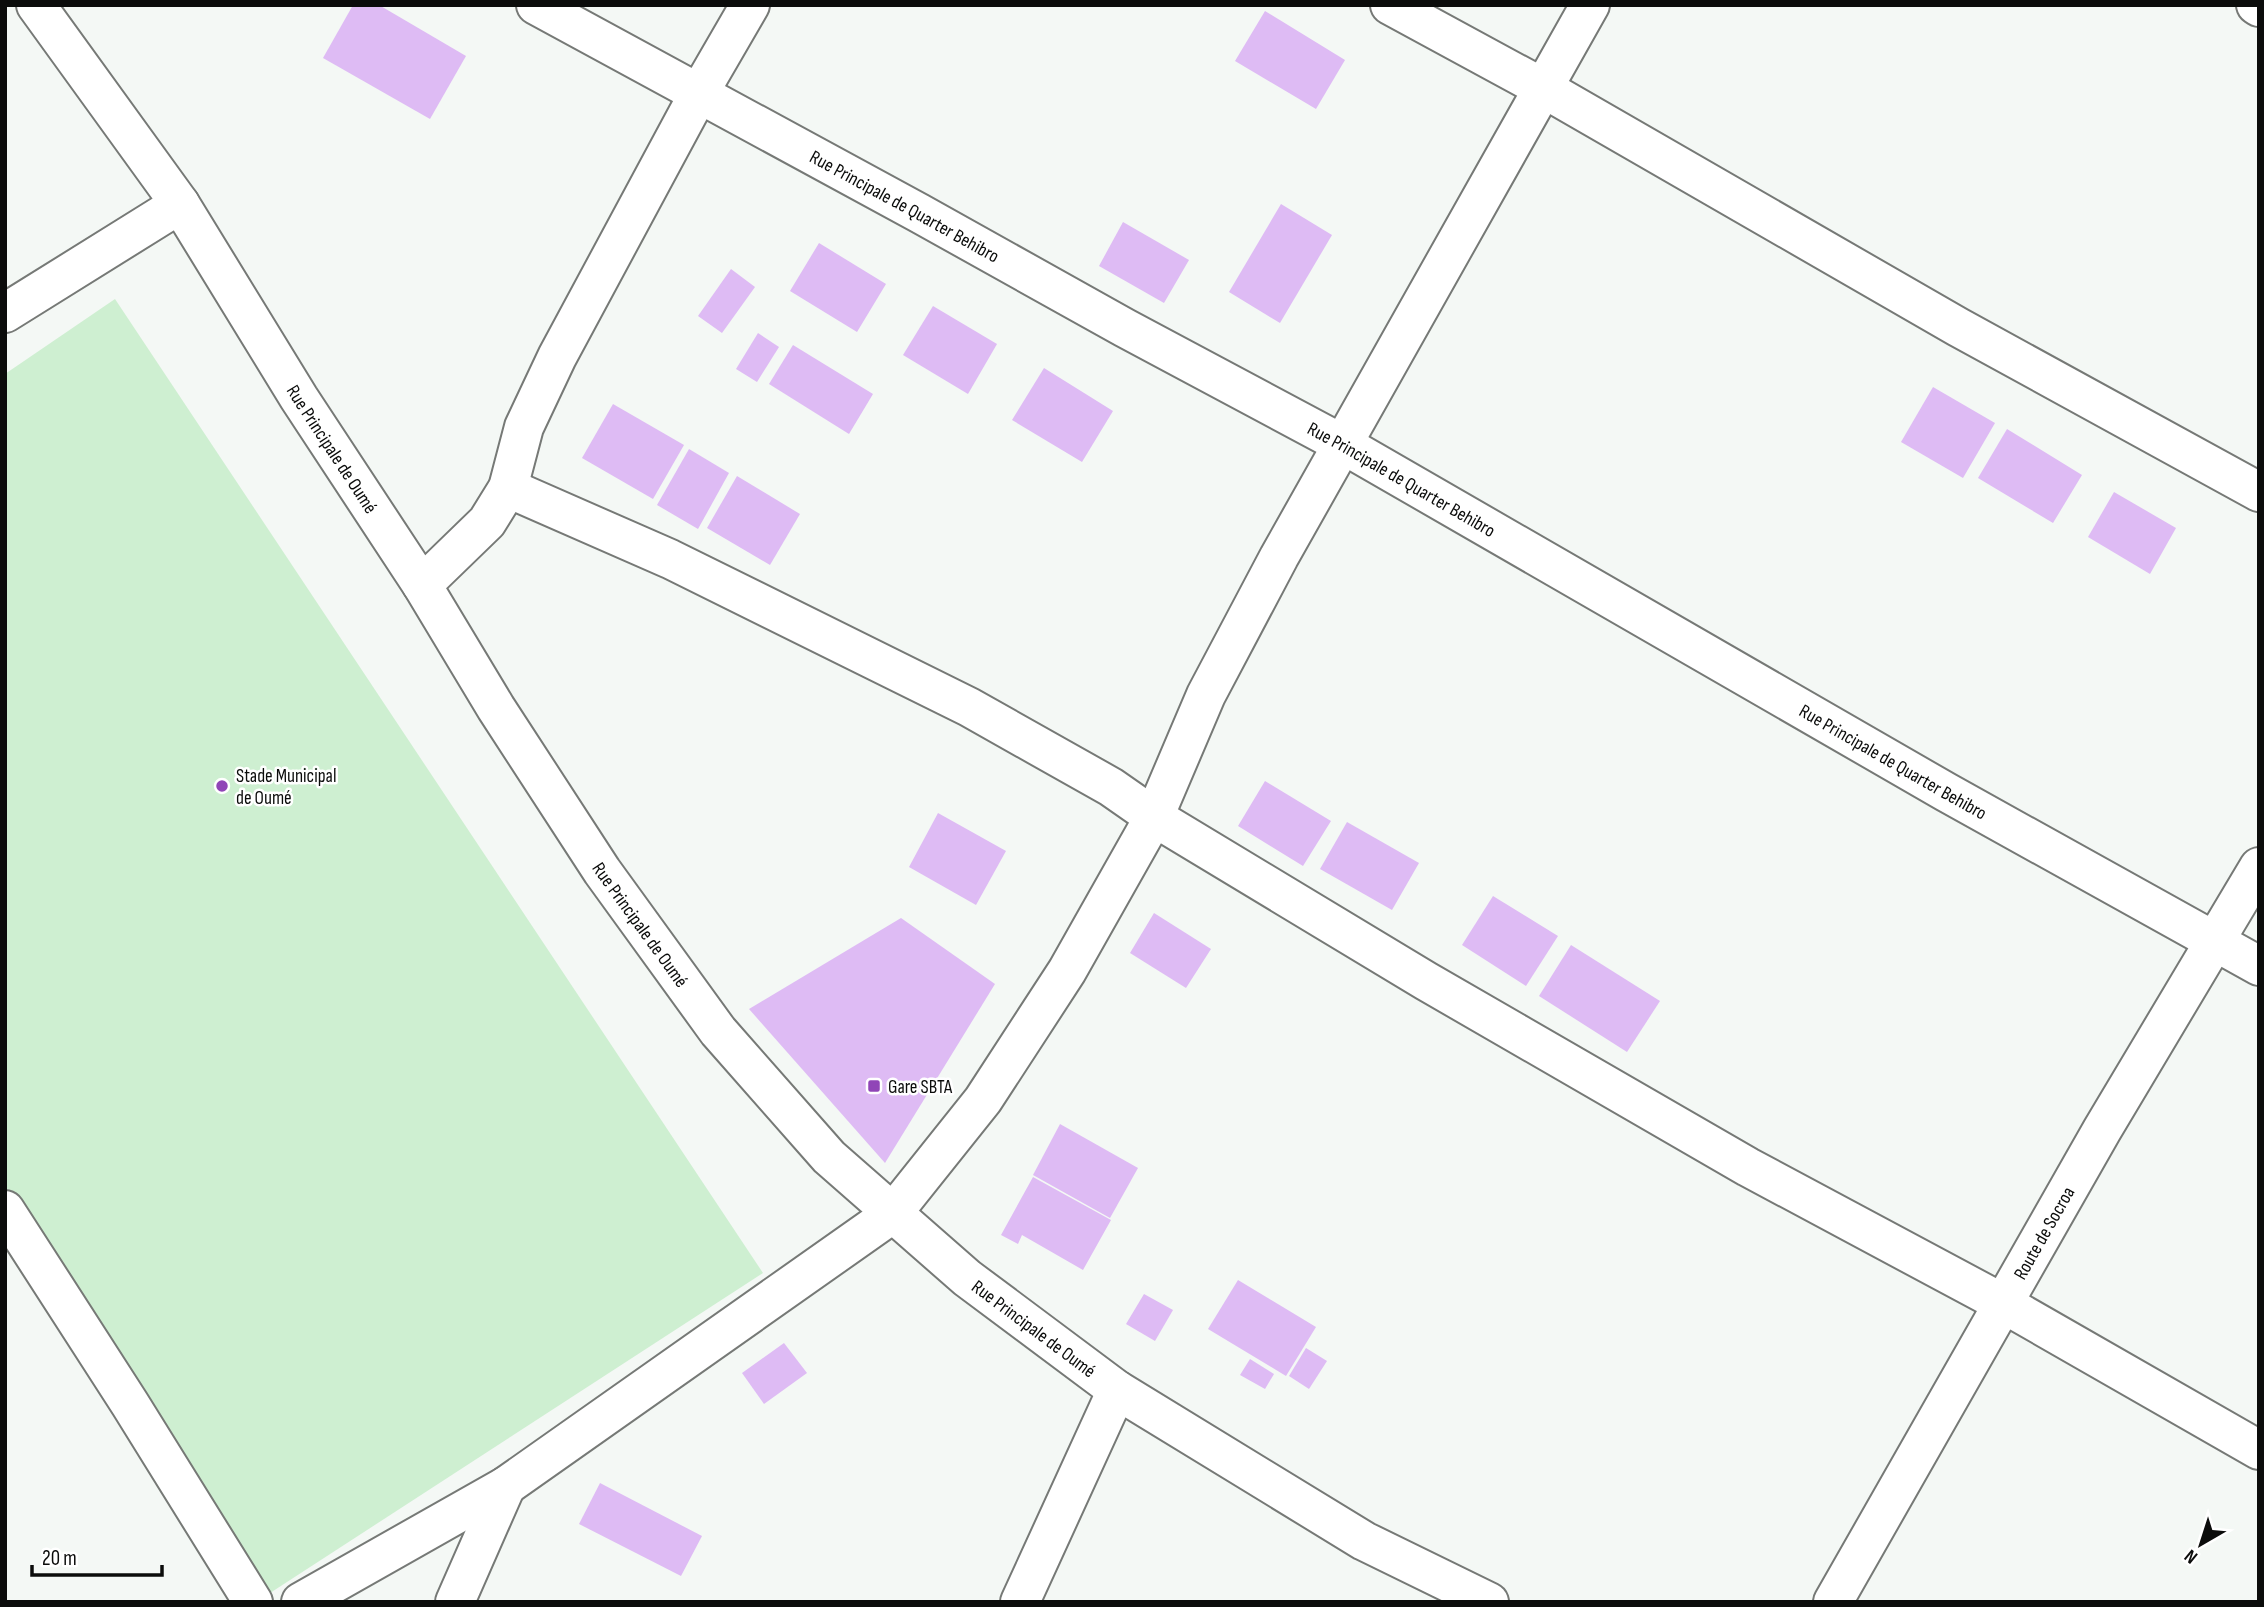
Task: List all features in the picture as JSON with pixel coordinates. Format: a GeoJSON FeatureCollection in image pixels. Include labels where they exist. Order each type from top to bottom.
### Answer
{"type":"FeatureCollection","features":[{"type":"Feature","properties":{"kind":"street","name":"Rue Principale de Oumé"},"geometry":{"type":"LineString","coordinates":[[36,5],[180,204],[299,398],[422,585],[496,708],[602,871],[718,1031],[829,1157],[967,1278],[1117,1390],[1364,1541],[1489,1602]]}},
{"type":"Feature","properties":{"kind":"street","name":"Rue Principale de Quarter Behibro"},"geometry":{"type":"LineString","coordinates":[[536,5],[1344,446],[1946,792],[2259,966]]}},
{"type":"Feature","properties":{"kind":"street"},"geometry":{"type":"LineString","coordinates":[[422,585],[487,522],[508,488],[524,427],[557,357],[699,93],[750,5]]}},
{"type":"Feature","properties":{"kind":"street"},"geometry":{"type":"LineString","coordinates":[[1390,5],[1543,88],[1958,327],[2259,492]]}},
{"type":"Feature","properties":{"kind":"street"},"geometry":{"type":"LineString","coordinates":[[301,1602],[506,1486],[892,1214],[983,1100],[1066,971],[1154,817],[1206,695],[1279,557],[1344,446],[1590,5]]}},
{"type":"Feature","properties":{"kind":"street"},"geometry":{"type":"LineString","coordinates":[[5,313],[180,204]]}},
{"type":"Feature","properties":{"kind":"street"},"geometry":{"type":"LineString","coordinates":[[508,488],[670,559],[969,707],[1100,780],[1154,817],[1426,981],[1748,1167],[2004,1304],[2259,1450]]}},
{"type":"Feature","properties":{"kind":"street","name":"Route de Socroa"},"geometry":{"type":"LineString","coordinates":[[1833,1602],[2102,1130],[2259,867]]}},
{"type":"Feature","properties":{"kind":"street"},"geometry":{"type":"LineString","coordinates":[[5,1210],[138,1415],[253,1602]]}},
{"type":"Feature","properties":{"kind":"street"},"geometry":{"type":"LineString","coordinates":[[1020,1602],[1117,1390]]}},
{"type":"Feature","properties":{"kind":"street"},"geometry":{"type":"LineString","coordinates":[[455,1602],[506,1486]]}},
{"type":"Feature","properties":{"kind":"green space","name":"Stade Municipal de Oumé"},"geometry":{"type":"Polygon","coordinates":[[[115,299],[763,1273],[267,1595],[5,1199],[5,374],[115,299]]]}},
{"type":"Feature","properties":{"kind":"building"},"geometry":{"type":"Polygon","coordinates":[[[353,5],[379,5],[466,56],[430,119],[323,58],[353,5]]]}},
{"type":"Feature","properties":{"kind":"building"},"geometry":{"type":"Polygon","coordinates":[[[1265,11],[1345,60],[1316,109],[1235,61],[1265,11]]]}},
{"type":"Feature","properties":{"kind":"building"},"geometry":{"type":"Polygon","coordinates":[[[1281,204],[1332,235],[1280,323],[1229,292],[1281,204]]]}},
{"type":"Feature","properties":{"kind":"building"},"geometry":{"type":"Polygon","coordinates":[[[1123,222],[1189,260],[1164,303],[1099,266],[1123,222]]]}},
{"type":"Feature","properties":{"kind":"building"},"geometry":{"type":"Polygon","coordinates":[[[819,243],[886,284],[857,332],[790,291],[819,243]]]}},
{"type":"Feature","properties":{"kind":"building"},"geometry":{"type":"Polygon","coordinates":[[[731,269],[755,287],[722,333],[698,316],[731,269]]]}},
{"type":"Feature","properties":{"kind":"building"},"geometry":{"type":"Polygon","coordinates":[[[933,306],[997,344],[968,394],[903,355],[933,306]]]}},
{"type":"Feature","properties":{"kind":"building"},"geometry":{"type":"Polygon","coordinates":[[[758,333],[779,347],[757,382],[736,369],[758,333]]]}},
{"type":"Feature","properties":{"kind":"building"},"geometry":{"type":"Polygon","coordinates":[[[793,345],[873,394],[849,434],[769,384],[793,345]]]}},
{"type":"Feature","properties":{"kind":"building"},"geometry":{"type":"Polygon","coordinates":[[[1044,368],[1113,411],[1082,462],[1012,420],[1044,368]]]}},
{"type":"Feature","properties":{"kind":"building"},"geometry":{"type":"Polygon","coordinates":[[[1933,387],[1995,423],[1963,478],[1901,442],[1933,387]]]}},
{"type":"Feature","properties":{"kind":"building"},"geometry":{"type":"Polygon","coordinates":[[[613,404],[684,445],[653,499],[582,458],[613,404]]]}},
{"type":"Feature","properties":{"kind":"building"},"geometry":{"type":"Polygon","coordinates":[[[2007,429],[2082,475],[2053,523],[1978,478],[2007,429]]]}},
{"type":"Feature","properties":{"kind":"building"},"geometry":{"type":"Polygon","coordinates":[[[689,449],[729,473],[698,529],[657,505],[689,449]]]}},
{"type":"Feature","properties":{"kind":"building"},"geometry":{"type":"Polygon","coordinates":[[[737,476],[800,514],[770,565],[707,528],[737,476]]]}},
{"type":"Feature","properties":{"kind":"building"},"geometry":{"type":"Polygon","coordinates":[[[2114,492],[2176,528],[2150,574],[2088,537],[2114,492]]]}},
{"type":"Feature","properties":{"kind":"building"},"geometry":{"type":"Polygon","coordinates":[[[1265,781],[1331,821],[1303,866],[1238,826],[1265,781]]]}},
{"type":"Feature","properties":{"kind":"building"},"geometry":{"type":"Polygon","coordinates":[[[938,813],[1006,851],[976,905],[909,867],[938,813]]]}},
{"type":"Feature","properties":{"kind":"building"},"geometry":{"type":"Polygon","coordinates":[[[1347,822],[1419,863],[1392,910],[1320,869],[1347,822]]]}},
{"type":"Feature","properties":{"kind":"building"},"geometry":{"type":"Polygon","coordinates":[[[1493,896],[1558,936],[1526,986],[1462,945],[1493,896]]]}},
{"type":"Feature","properties":{"kind":"building"},"geometry":{"type":"Polygon","coordinates":[[[1154,913],[1211,949],[1186,988],[1130,953],[1154,913]]]}},
{"type":"Feature","properties":{"kind":"building","name":"Gare SBTA"},"geometry":{"type":"Polygon","coordinates":[[[901,918],[995,984],[885,1163],[749,1009],[901,918]]]}},
{"type":"Feature","properties":{"kind":"building"},"geometry":{"type":"Polygon","coordinates":[[[1571,945],[1660,1001],[1627,1052],[1539,996],[1571,945]]]}},
{"type":"Feature","properties":{"kind":"building"},"geometry":{"type":"Polygon","coordinates":[[[1060,1124],[1138,1168],[1110,1218],[1033,1175],[1060,1124]]]}},
{"type":"Feature","properties":{"kind":"building"},"geometry":{"type":"Polygon","coordinates":[[[1033,1177],[1111,1220],[1083,1270],[1022,1235],[1018,1244],[1001,1235],[1033,1177]]]}},
{"type":"Feature","properties":{"kind":"building"},"geometry":{"type":"Polygon","coordinates":[[[1238,1280],[1316,1327],[1286,1376],[1208,1329],[1238,1280]]]}},
{"type":"Feature","properties":{"kind":"building"},"geometry":{"type":"Polygon","coordinates":[[[1144,1294],[1173,1310],[1155,1341],[1126,1324],[1144,1294]]]}},
{"type":"Feature","properties":{"kind":"building"},"geometry":{"type":"Polygon","coordinates":[[[784,1343],[807,1373],[764,1404],[742,1373],[784,1343]]]}},
{"type":"Feature","properties":{"kind":"building"},"geometry":{"type":"Polygon","coordinates":[[[1306,1348],[1327,1361],[1309,1389],[1289,1376],[1306,1348]]]}},
{"type":"Feature","properties":{"kind":"building"},"geometry":{"type":"Polygon","coordinates":[[[1250,1359],[1274,1374],[1265,1389],[1240,1375],[1250,1359]]]}},
{"type":"Feature","properties":{"kind":"building"},"geometry":{"type":"Polygon","coordinates":[[[600,1483],[702,1536],[681,1576],[579,1524],[600,1483]]]}},
{"type":"Feature","properties":{"kind":"place","name":"Stade Municipal de Oumé"},"geometry":{"type":"Point","coordinates":[222,786]}},
{"type":"Feature","properties":{"kind":"place","name":"Gare SBTA"},"geometry":{"type":"Point","coordinates":[874,1086]}}]}
